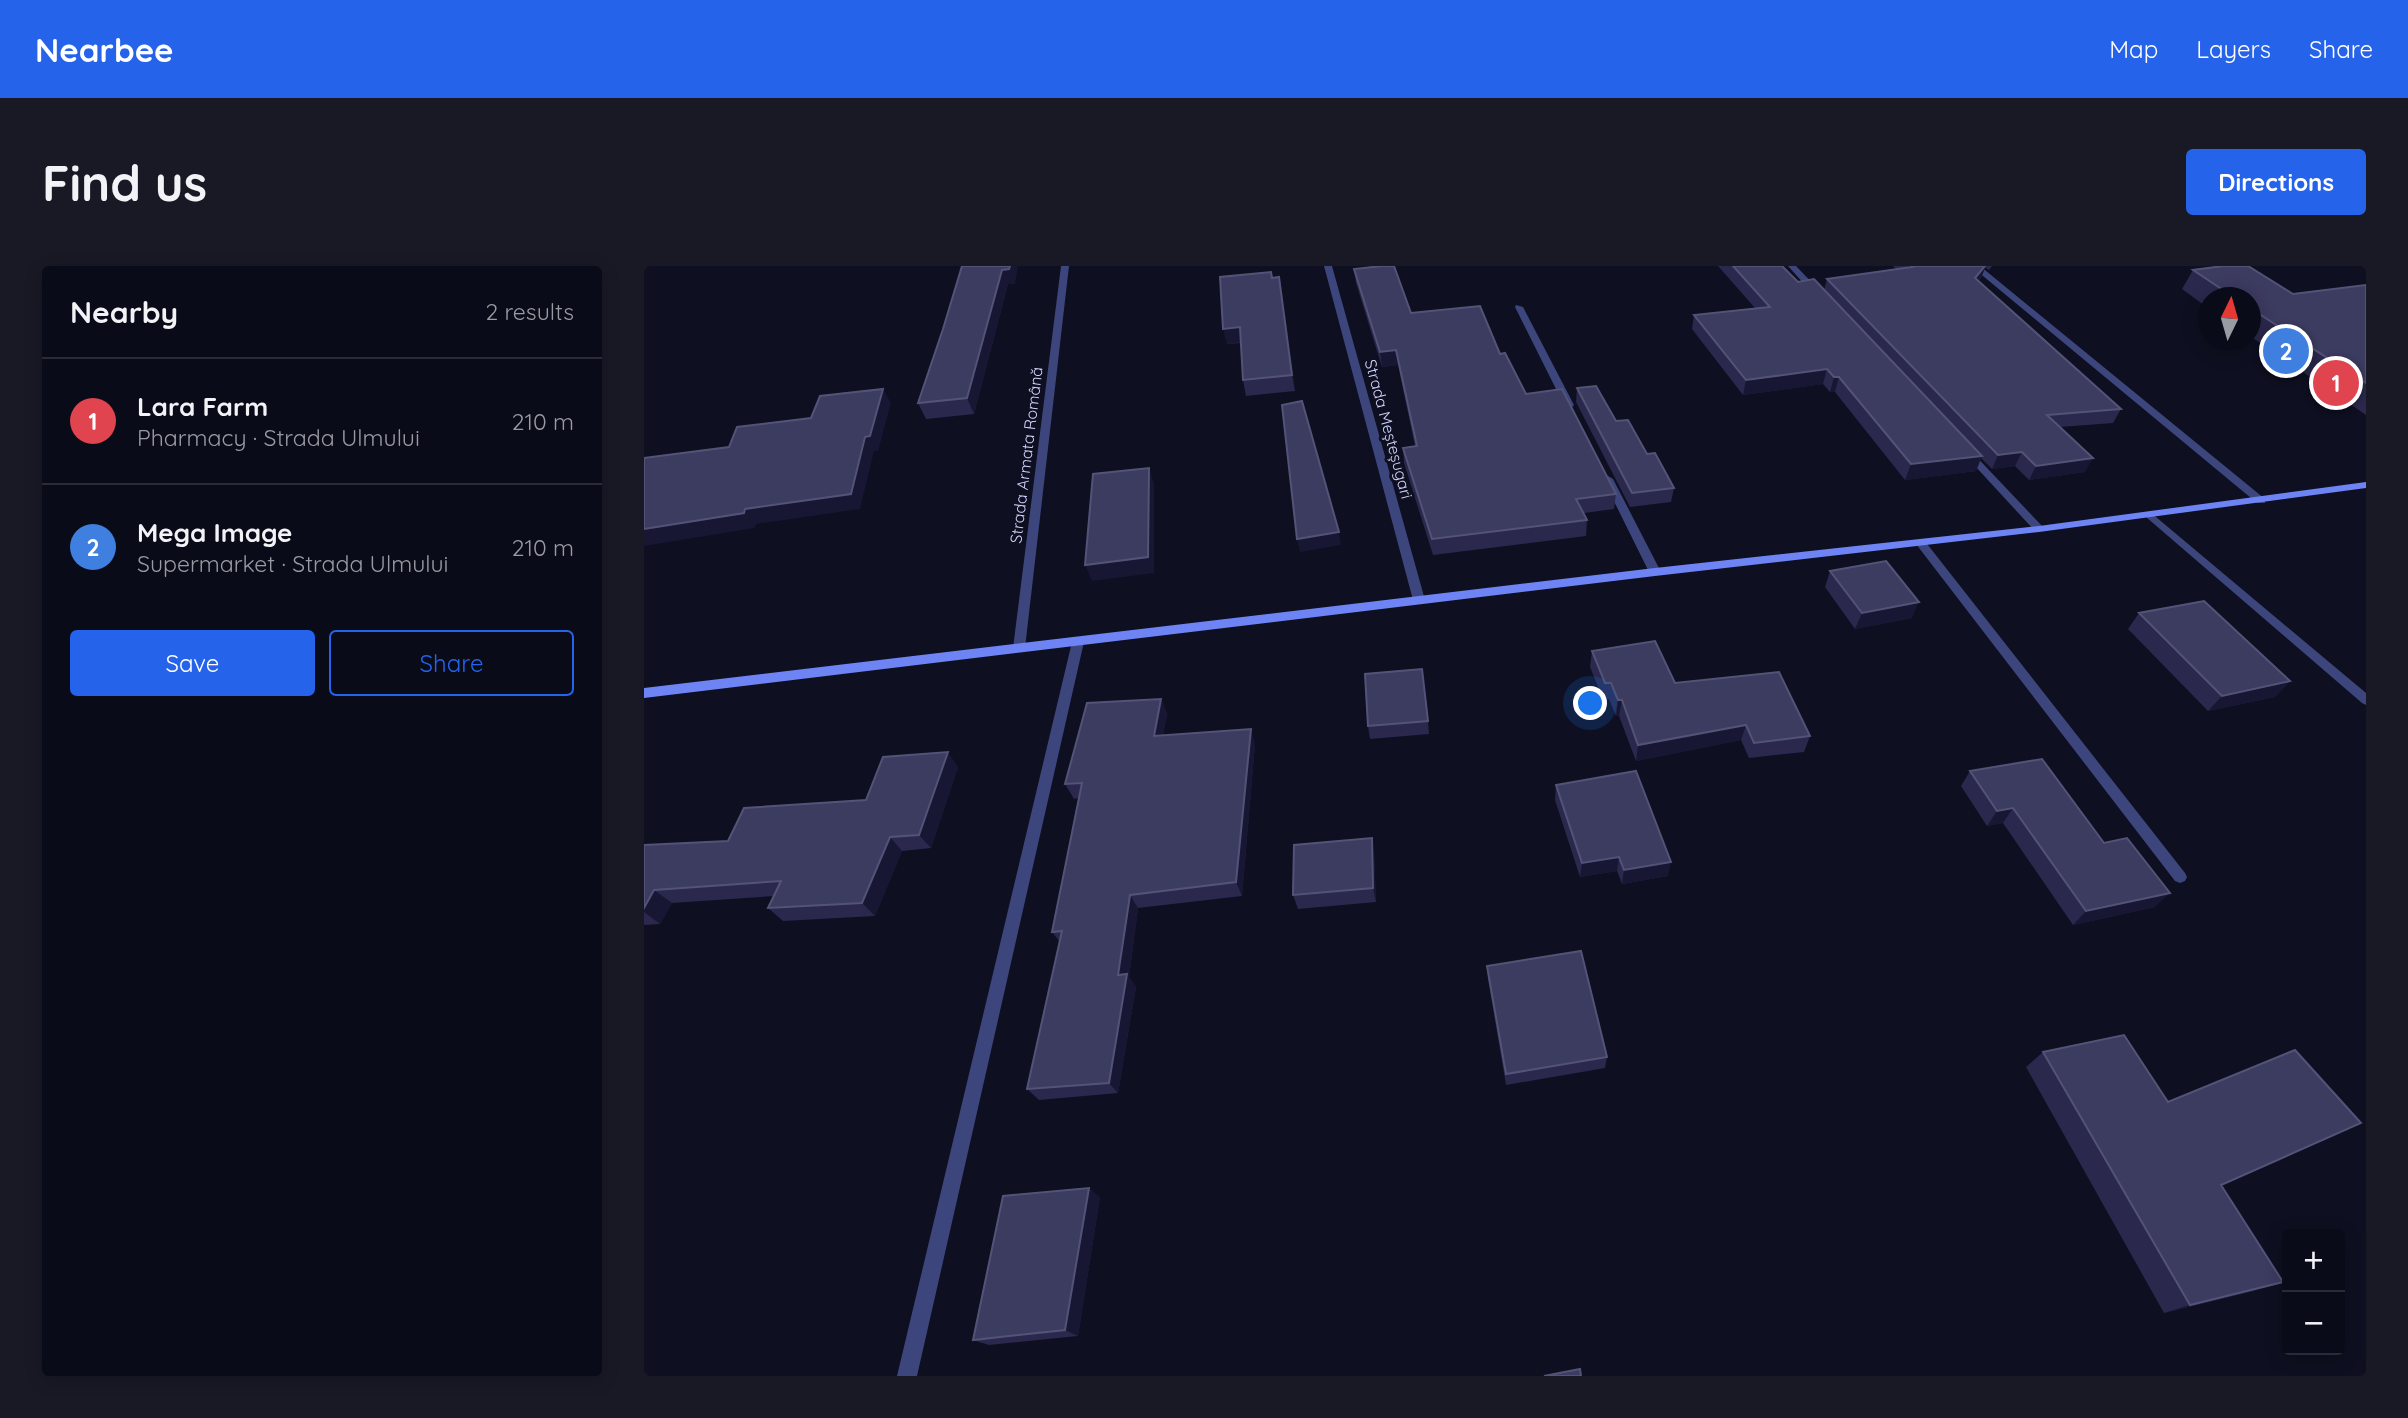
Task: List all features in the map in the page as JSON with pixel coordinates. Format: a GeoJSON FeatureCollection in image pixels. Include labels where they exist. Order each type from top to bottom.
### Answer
{"type":"FeatureCollection","features":[{"type":"Feature","properties":{"kind":"main road"},"geometry":{"type":"LineString","coordinates":[[644,693],[1655,572],[2039,529],[2366,485]]}},
{"type":"Feature","properties":{"kind":"street","name":"Strada Armata Română"},"geometry":{"type":"LineString","coordinates":[[1019,648],[1065,266]]}},
{"type":"Feature","properties":{"kind":"street","name":"Strada Meșteșugari"},"geometry":{"type":"LineString","coordinates":[[1328,266],[1419,600]]}},
{"type":"Feature","properties":{"kind":"street"},"geometry":{"type":"LineString","coordinates":[[1791,266],[1830,306]]}},
{"type":"Feature","properties":{"kind":"street"},"geometry":{"type":"LineString","coordinates":[[1975,266],[2261,501]]}},
{"type":"Feature","properties":{"kind":"street"},"geometry":{"type":"LineString","coordinates":[[1519,307],[1574,415]]}},
{"type":"Feature","properties":{"kind":"street"},"geometry":{"type":"LineString","coordinates":[[1954,438],[2039,529]]}},
{"type":"Feature","properties":{"kind":"street"},"geometry":{"type":"LineString","coordinates":[[1599,463],[1655,572]]}},
{"type":"Feature","properties":{"kind":"street"},"geometry":{"type":"LineString","coordinates":[[2150,515],[2366,700]]}},
{"type":"Feature","properties":{"kind":"street"},"geometry":{"type":"LineString","coordinates":[[1920,542],[2180,877]]}},
{"type":"Feature","properties":{"kind":"street"},"geometry":{"type":"LineString","coordinates":[[907,1376],[1078,642]]}},
{"type":"Feature","properties":{"kind":"building"},"geometry":{"type":"Polygon","coordinates":[[[962,266],[1010,266],[1009,269],[1002,270],[967,398],[918,403],[943,329],[962,266]]]}},
{"type":"Feature","properties":{"kind":"building"},"geometry":{"type":"Polygon","coordinates":[[[1394,266],[1411,313],[1480,306],[1500,354],[1505,353],[1526,394],[1562,389],[1616,494],[1576,499],[1587,520],[1432,539],[1403,448],[1417,446],[1396,350],[1380,352],[1354,269],[1394,266]]]}},
{"type":"Feature","properties":{"kind":"building"},"geometry":{"type":"Polygon","coordinates":[[[1733,266],[1782,266],[1798,282],[1814,279],[1982,456],[1911,464],[1839,377],[1834,377],[1827,369],[1746,380],[1694,315],[1770,307],[1733,266]]]}},
{"type":"Feature","properties":{"kind":"building"},"geometry":{"type":"Polygon","coordinates":[[[1910,266],[1985,266],[1975,278],[2121,409],[2047,415],[2093,458],[2036,466],[2022,452],[1998,455],[1827,279],[1912,267],[1910,266]]]}},
{"type":"Feature","properties":{"kind":"building"},"geometry":{"type":"Polygon","coordinates":[[[2248,266],[2293,294],[2366,285],[2366,383],[2261,315],[2261,287],[2218,287],[2193,270],[2248,266]]]}},
{"type":"Feature","properties":{"kind":"building"},"geometry":{"type":"Polygon","coordinates":[[[1271,272],[1272,278],[1279,277],[1292,375],[1243,380],[1240,327],[1223,329],[1220,277],[1271,272]]]}},
{"type":"Feature","properties":{"kind":"building"},"geometry":{"type":"Polygon","coordinates":[[[1596,386],[1616,421],[1628,420],[1647,454],[1655,453],[1674,488],[1632,493],[1577,388],[1596,386]]]}},
{"type":"Feature","properties":{"kind":"building"},"geometry":{"type":"Polygon","coordinates":[[[883,389],[870,436],[865,437],[851,494],[745,509],[744,513],[644,529],[644,458],[729,447],[737,427],[811,418],[820,396],[883,389]]]}},
{"type":"Feature","properties":{"kind":"building"},"geometry":{"type":"Polygon","coordinates":[[[1302,401],[1339,532],[1297,539],[1282,405],[1302,401]]]}},
{"type":"Feature","properties":{"kind":"building"},"geometry":{"type":"Polygon","coordinates":[[[1149,468],[1148,557],[1085,565],[1093,474],[1149,468]]]}},
{"type":"Feature","properties":{"kind":"building"},"geometry":{"type":"Polygon","coordinates":[[[1886,561],[1919,602],[1862,613],[1830,571],[1886,561]]]}},
{"type":"Feature","properties":{"kind":"building"},"geometry":{"type":"Polygon","coordinates":[[[2204,601],[2290,681],[2222,696],[2139,613],[2204,601]]]}},
{"type":"Feature","properties":{"kind":"building"},"geometry":{"type":"Polygon","coordinates":[[[1655,641],[1675,683],[1779,672],[1810,736],[1754,743],[1746,725],[1638,745],[1622,700],[1618,700],[1611,683],[1605,683],[1592,651],[1655,641]]]}},
{"type":"Feature","properties":{"kind":"building"},"geometry":{"type":"Polygon","coordinates":[[[1422,669],[1428,721],[1368,726],[1365,674],[1422,669]]]}},
{"type":"Feature","properties":{"kind":"building"},"geometry":{"type":"Polygon","coordinates":[[[1161,699],[1154,736],[1251,729],[1236,882],[1130,895],[1118,975],[1127,974],[1109,1083],[1027,1089],[1062,931],[1052,932],[1082,783],[1065,784],[1087,703],[1161,699]]]}},
{"type":"Feature","properties":{"kind":"building"},"geometry":{"type":"Polygon","coordinates":[[[948,752],[919,835],[890,837],[862,903],[768,908],[781,881],[654,890],[644,908],[644,845],[728,841],[744,808],[866,800],[883,757],[948,752]]]}},
{"type":"Feature","properties":{"kind":"building"},"geometry":{"type":"Polygon","coordinates":[[[2042,759],[2104,843],[2127,838],[2170,893],[2086,911],[2013,808],[1997,811],[1970,771],[2042,759]]]}},
{"type":"Feature","properties":{"kind":"building"},"geometry":{"type":"Polygon","coordinates":[[[1636,771],[1671,862],[1624,870],[1619,857],[1582,863],[1556,785],[1636,771]]]}},
{"type":"Feature","properties":{"kind":"building"},"geometry":{"type":"Polygon","coordinates":[[[1372,838],[1373,888],[1293,895],[1294,845],[1372,838]]]}},
{"type":"Feature","properties":{"kind":"building"},"geometry":{"type":"Polygon","coordinates":[[[1581,951],[1607,1057],[1506,1074],[1487,966],[1581,951]]]}},
{"type":"Feature","properties":{"kind":"building"},"geometry":{"type":"Polygon","coordinates":[[[2124,1035],[2168,1102],[2295,1050],[2361,1123],[2221,1185],[2282,1282],[2190,1305],[2043,1052],[2124,1035]]]}},
{"type":"Feature","properties":{"kind":"building"},"geometry":{"type":"Polygon","coordinates":[[[1089,1188],[1065,1330],[973,1340],[1003,1196],[1089,1188]]]}},
{"type":"Feature","properties":{"kind":"building"},"geometry":{"type":"Polygon","coordinates":[[[1580,1369],[1581,1376],[1544,1376],[1580,1369]]]}},
{"type":"Feature","properties":{"kind":"place","name":"Mega Image"},"geometry":{"type":"Point","coordinates":[2286,351]}},
{"type":"Feature","properties":{"kind":"place","name":"Lara Farm"},"geometry":{"type":"Point","coordinates":[2336,383]}}]}
